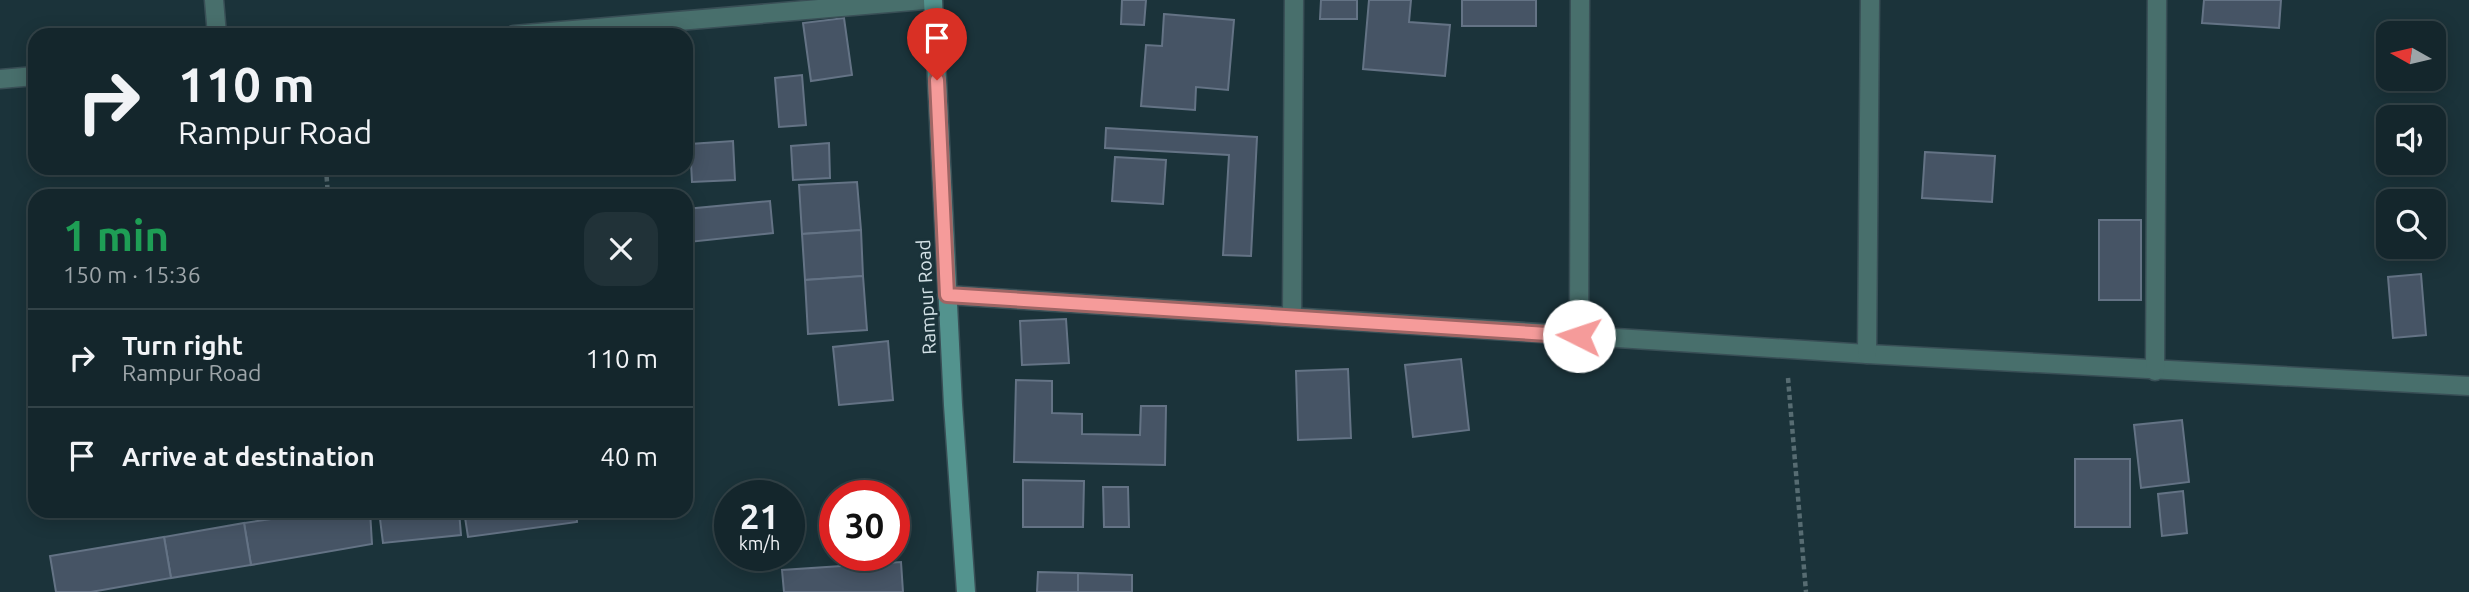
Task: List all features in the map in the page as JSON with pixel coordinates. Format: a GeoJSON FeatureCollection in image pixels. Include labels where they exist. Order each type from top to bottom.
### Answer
{"type":"FeatureCollection","features":[{"type":"Feature","properties":{"kind":"main road","name":"Rampur Road"},"geometry":{"type":"LineString","coordinates":[[933,0],[947,295],[966,592]]}},
{"type":"Feature","properties":{"kind":"street"},"geometry":{"type":"LineString","coordinates":[[214,0],[216,28]]}},
{"type":"Feature","properties":{"kind":"street"},"geometry":{"type":"LineString","coordinates":[[596,28],[924,0]]}},
{"type":"Feature","properties":{"kind":"street"},"geometry":{"type":"LineString","coordinates":[[1292,317],[1294,0]]}},
{"type":"Feature","properties":{"kind":"street"},"geometry":{"type":"LineString","coordinates":[[1579,336],[1580,0]]}},
{"type":"Feature","properties":{"kind":"street"},"geometry":{"type":"LineString","coordinates":[[1867,354],[1870,0]]}},
{"type":"Feature","properties":{"kind":"street"},"geometry":{"type":"LineString","coordinates":[[2155,371],[2157,0]]}},
{"type":"Feature","properties":{"kind":"street"},"geometry":{"type":"LineString","coordinates":[[0,79],[28,77]]}},
{"type":"Feature","properties":{"kind":"street"},"geometry":{"type":"LineString","coordinates":[[947,295],[1867,354],[2469,386]]}},
{"type":"Feature","properties":{"kind":"path"},"geometry":{"type":"LineString","coordinates":[[1785,349],[1806,592]]}},
{"type":"Feature","properties":{"kind":"building"},"geometry":{"type":"Polygon","coordinates":[[[1122,0],[1146,0],[1144,25],[1121,24],[1122,0]]]}},
{"type":"Feature","properties":{"kind":"building"},"geometry":{"type":"Polygon","coordinates":[[[1321,0],[1357,0],[1357,19],[1320,19],[1321,0]]]}},
{"type":"Feature","properties":{"kind":"building"},"geometry":{"type":"Polygon","coordinates":[[[1369,0],[1411,0],[1409,22],[1450,25],[1445,76],[1363,69],[1369,0]]]}},
{"type":"Feature","properties":{"kind":"building"},"geometry":{"type":"Polygon","coordinates":[[[1462,0],[1536,0],[1536,26],[1462,26],[1462,0]]]}},
{"type":"Feature","properties":{"kind":"building"},"geometry":{"type":"Polygon","coordinates":[[[2204,0],[2281,0],[2279,28],[2202,23],[2204,0]]]}},
{"type":"Feature","properties":{"kind":"building"},"geometry":{"type":"Polygon","coordinates":[[[1164,14],[1234,20],[1228,90],[1196,87],[1195,110],[1141,106],[1146,45],[1162,46],[1164,14]]]}},
{"type":"Feature","properties":{"kind":"building"},"geometry":{"type":"Polygon","coordinates":[[[844,18],[852,75],[811,81],[803,23],[844,18]]]}},
{"type":"Feature","properties":{"kind":"building"},"geometry":{"type":"Polygon","coordinates":[[[802,75],[806,125],[779,127],[775,78],[802,75]]]}},
{"type":"Feature","properties":{"kind":"building"},"geometry":{"type":"Polygon","coordinates":[[[1106,128],[1257,137],[1251,256],[1223,255],[1229,155],[1105,148],[1106,128]]]}},
{"type":"Feature","properties":{"kind":"building"},"geometry":{"type":"Polygon","coordinates":[[[733,141],[735,180],[692,182],[693,144],[733,141]]]}},
{"type":"Feature","properties":{"kind":"building"},"geometry":{"type":"Polygon","coordinates":[[[829,143],[830,178],[793,180],[791,146],[829,143]]]}},
{"type":"Feature","properties":{"kind":"building"},"geometry":{"type":"Polygon","coordinates":[[[1925,152],[1995,156],[1992,202],[1922,198],[1925,152]]]}},
{"type":"Feature","properties":{"kind":"building"},"geometry":{"type":"Polygon","coordinates":[[[1115,157],[1166,160],[1163,204],[1112,201],[1115,157]]]}},
{"type":"Feature","properties":{"kind":"building"},"geometry":{"type":"Polygon","coordinates":[[[857,182],[861,230],[802,234],[799,185],[857,182]]]}},
{"type":"Feature","properties":{"kind":"building"},"geometry":{"type":"Polygon","coordinates":[[[770,201],[773,233],[693,242],[693,208],[770,201]]]}},
{"type":"Feature","properties":{"kind":"building"},"geometry":{"type":"Polygon","coordinates":[[[2099,220],[2141,220],[2141,300],[2099,300],[2099,220]]]}},
{"type":"Feature","properties":{"kind":"building"},"geometry":{"type":"Polygon","coordinates":[[[861,230],[863,276],[805,280],[802,234],[861,230]]]}},
{"type":"Feature","properties":{"kind":"building"},"geometry":{"type":"Polygon","coordinates":[[[2421,274],[2426,335],[2393,338],[2388,277],[2421,274]]]}},
{"type":"Feature","properties":{"kind":"building"},"geometry":{"type":"Polygon","coordinates":[[[863,276],[867,330],[808,334],[805,280],[863,276]]]}},
{"type":"Feature","properties":{"kind":"building"},"geometry":{"type":"Polygon","coordinates":[[[1066,319],[1069,363],[1022,365],[1020,321],[1066,319]]]}},
{"type":"Feature","properties":{"kind":"building"},"geometry":{"type":"Polygon","coordinates":[[[888,341],[893,400],[839,405],[833,347],[888,341]]]}},
{"type":"Feature","properties":{"kind":"building"},"geometry":{"type":"Polygon","coordinates":[[[1461,359],[1469,430],[1413,437],[1405,365],[1461,359]]]}},
{"type":"Feature","properties":{"kind":"building"},"geometry":{"type":"Polygon","coordinates":[[[1348,369],[1351,438],[1298,440],[1296,371],[1348,369]]]}},
{"type":"Feature","properties":{"kind":"building"},"geometry":{"type":"Polygon","coordinates":[[[1016,380],[1052,381],[1052,413],[1082,414],[1082,434],[1140,435],[1141,406],[1166,406],[1165,465],[1014,462],[1016,380]]]}},
{"type":"Feature","properties":{"kind":"building"},"geometry":{"type":"Polygon","coordinates":[[[2182,420],[2189,482],[2141,488],[2134,425],[2182,420]]]}},
{"type":"Feature","properties":{"kind":"building"},"geometry":{"type":"Polygon","coordinates":[[[2075,459],[2130,459],[2130,527],[2075,527],[2075,459]]]}},
{"type":"Feature","properties":{"kind":"building"},"geometry":{"type":"Polygon","coordinates":[[[1023,480],[1084,481],[1083,527],[1023,527],[1023,480]]]}},
{"type":"Feature","properties":{"kind":"building"},"geometry":{"type":"Polygon","coordinates":[[[1103,487],[1128,487],[1129,527],[1104,527],[1103,487]]]}},
{"type":"Feature","properties":{"kind":"building"},"geometry":{"type":"Polygon","coordinates":[[[2183,491],[2187,533],[2162,536],[2158,494],[2183,491]]]}},
{"type":"Feature","properties":{"kind":"building"},"geometry":{"type":"Polygon","coordinates":[[[278,518],[370,518],[372,544],[251,565],[244,523],[278,518]]]}},
{"type":"Feature","properties":{"kind":"building"},"geometry":{"type":"Polygon","coordinates":[[[380,518],[460,518],[461,535],[383,543],[380,518]]]}},
{"type":"Feature","properties":{"kind":"building"},"geometry":{"type":"Polygon","coordinates":[[[465,518],[577,518],[577,522],[468,537],[465,518]]]}},
{"type":"Feature","properties":{"kind":"building"},"geometry":{"type":"Polygon","coordinates":[[[244,523],[251,565],[171,578],[164,537],[244,523]]]}},
{"type":"Feature","properties":{"kind":"building"},"geometry":{"type":"Polygon","coordinates":[[[164,537],[171,578],[91,592],[56,592],[50,556],[164,537]]]}},
{"type":"Feature","properties":{"kind":"building"},"geometry":{"type":"Polygon","coordinates":[[[805,568],[819,568],[819,571],[902,571],[903,592],[784,592],[782,571],[805,571],[805,568]]]}},
{"type":"Feature","properties":{"kind":"building"},"geometry":{"type":"Polygon","coordinates":[[[1038,572],[1078,573],[1078,592],[1037,592],[1038,572]]]}},
{"type":"Feature","properties":{"kind":"building"},"geometry":{"type":"Polygon","coordinates":[[[1078,573],[1132,575],[1132,592],[1078,592],[1078,573]]]}},
{"type":"Feature","properties":{"kind":"route"},"geometry":{"type":"LineString","coordinates":[[937,80],[947,295],[1579,336]]}}]}
